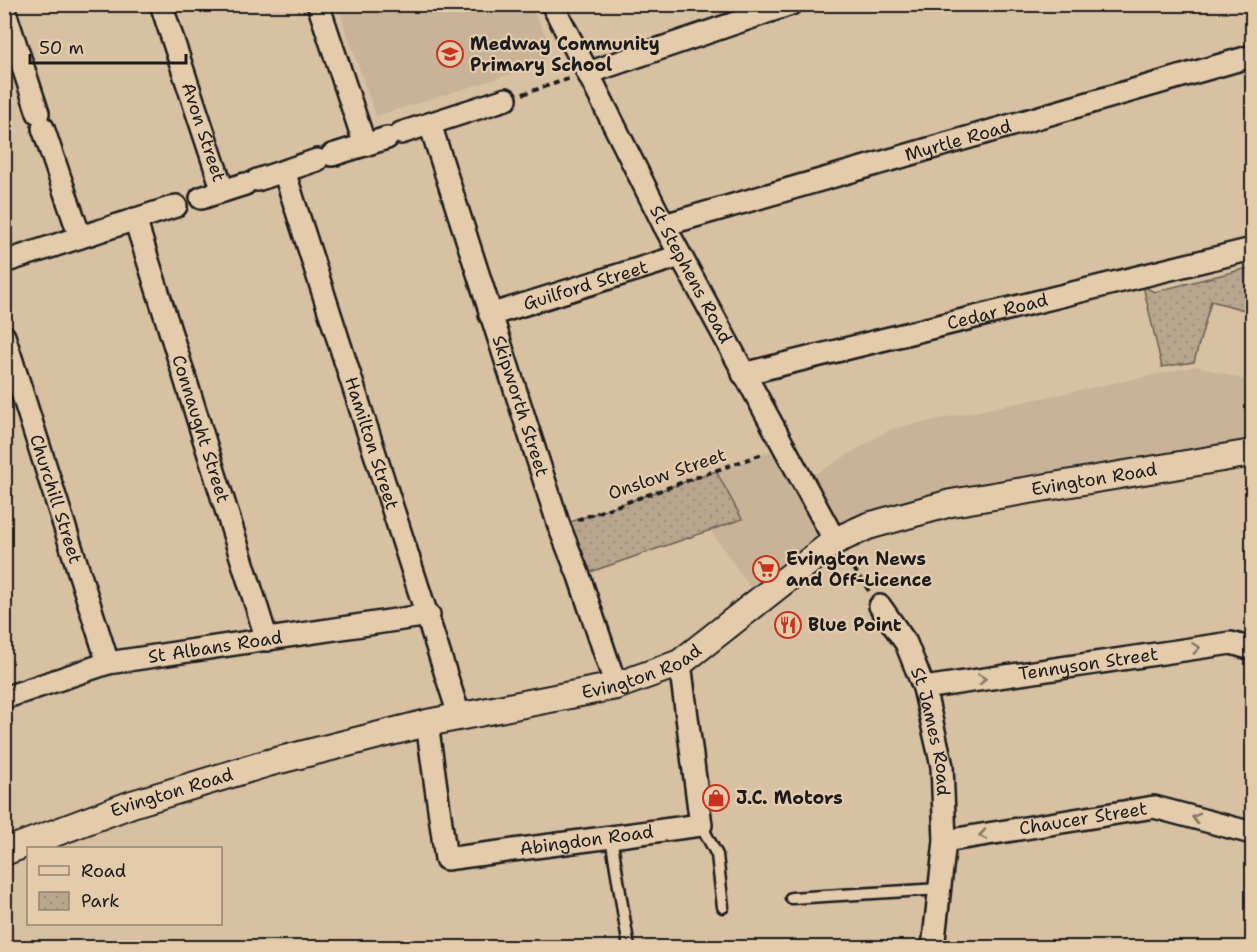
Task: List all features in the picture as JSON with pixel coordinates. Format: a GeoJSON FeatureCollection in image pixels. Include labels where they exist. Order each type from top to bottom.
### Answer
{"type":"FeatureCollection","features":[{"type":"Feature","properties":{"kind":"street","name":"Avon Street"},"geometry":{"type":"LineString","coordinates":[[161,4],[223,191]]}},
{"type":"Feature","properties":{"kind":"street"},"geometry":{"type":"LineString","coordinates":[[318,4],[365,145]]}},
{"type":"Feature","properties":{"kind":"street","name":"St Stephens Road"},"geometry":{"type":"LineString","coordinates":[[552,4],[680,256],[835,541]]}},
{"type":"Feature","properties":{"kind":"street"},"geometry":{"type":"LineString","coordinates":[[588,73],[791,4]]}},
{"type":"Feature","properties":{"kind":"street"},"geometry":{"type":"LineString","coordinates":[[6,20],[80,237]]}},
{"type":"Feature","properties":{"kind":"street","name":"Myrtle Road"},"geometry":{"type":"LineString","coordinates":[[664,225],[1252,56]]}},
{"type":"Feature","properties":{"kind":"street"},"geometry":{"type":"LineString","coordinates":[[201,198],[506,99]]}},
{"type":"Feature","properties":{"kind":"street","name":"Skipworth Street"},"geometry":{"type":"LineString","coordinates":[[430,124],[559,526],[579,576],[616,686]]}},
{"type":"Feature","properties":{"kind":"street","name":"Hamilton Street"},"geometry":{"type":"LineString","coordinates":[[284,171],[429,615],[460,718]]}},
{"type":"Feature","properties":{"kind":"street"},"geometry":{"type":"LineString","coordinates":[[4,262],[176,206]]}},
{"type":"Feature","properties":{"kind":"street","name":"Connaught Street"},"geometry":{"type":"LineString","coordinates":[[135,219],[267,640]]}},
{"type":"Feature","properties":{"kind":"street","name":"Cedar Road"},"geometry":{"type":"LineString","coordinates":[[743,374],[1252,249]]}},
{"type":"Feature","properties":{"kind":"street","name":"Guilford Street"},"geometry":{"type":"LineString","coordinates":[[490,315],[680,256]]}},
{"type":"Feature","properties":{"kind":"street","name":"Churchill Street"},"geometry":{"type":"LineString","coordinates":[[4,336],[108,663]]}},
{"type":"Feature","properties":{"kind":"street","name":"Evington Road"},"geometry":{"type":"LineString","coordinates":[[4,852],[49,834],[268,763],[427,723],[616,686],[680,663],[835,541],[868,526],[951,503],[1252,453]]}},
{"type":"Feature","properties":{"kind":"street","name":"St James Road"},"geometry":{"type":"LineString","coordinates":[[880,606],[906,643],[924,688],[942,766],[945,841],[933,948]]}},
{"type":"Feature","properties":{"kind":"street","name":"St Albans Road"},"geometry":{"type":"LineString","coordinates":[[4,698],[108,663],[429,615]]}},
{"type":"Feature","properties":{"kind":"street","name":"Tennyson Street"},"geometry":{"type":"LineString","coordinates":[[924,688],[1231,643],[1252,649]]}},
{"type":"Feature","properties":{"kind":"street"},"geometry":{"type":"LineString","coordinates":[[680,663],[701,825]]}},
{"type":"Feature","properties":{"kind":"street","name":"Abingdon Road"},"geometry":{"type":"LineString","coordinates":[[427,723],[446,859],[701,825]]}},
{"type":"Feature","properties":{"kind":"street","name":"Chaucer Street"},"geometry":{"type":"LineString","coordinates":[[945,841],[1154,807],[1252,833]]}},
{"type":"Feature","properties":{"kind":"lane"},"geometry":{"type":"LineString","coordinates":[[701,825],[717,855],[723,907]]}},
{"type":"Feature","properties":{"kind":"lane"},"geometry":{"type":"LineString","coordinates":[[611,837],[629,948]]}},
{"type":"Feature","properties":{"kind":"lane"},"geometry":{"type":"LineString","coordinates":[[791,898],[940,889]]}},
{"type":"Feature","properties":{"kind":"path"},"geometry":{"type":"LineString","coordinates":[[506,99],[588,73]]}},
{"type":"Feature","properties":{"kind":"path","name":"Onslow Street"},"geometry":{"type":"LineString","coordinates":[[559,526],[783,447]]}},
{"type":"Feature","properties":{"kind":"path"},"geometry":{"type":"LineString","coordinates":[[835,541],[880,606]]}},
{"type":"Feature","properties":{"kind":"shaded area","name":"Medway Community Primary School"},"geometry":{"type":"Polygon","coordinates":[[[337,5],[529,5],[551,44],[540,65],[376,116],[337,5]]]}},
{"type":"Feature","properties":{"kind":"shaded area"},"geometry":{"type":"Polygon","coordinates":[[[1197,366],[1252,382],[1252,453],[902,516],[759,600],[711,531],[741,519],[716,471],[783,447],[802,482],[891,429],[1197,366]]]}},
{"type":"Feature","properties":{"kind":"green space"},"geometry":{"type":"Polygon","coordinates":[[[1252,267],[1252,312],[1211,301],[1194,362],[1162,367],[1143,286],[1154,292],[1252,267]]]}},
{"type":"Feature","properties":{"kind":"green space"},"geometry":{"type":"Polygon","coordinates":[[[716,471],[742,519],[579,576],[559,526],[716,471]]]}},
{"type":"Feature","properties":{"kind":"place","name":"Medway Community Primary School"},"geometry":{"type":"Point","coordinates":[450,54]}},
{"type":"Feature","properties":{"kind":"place","name":"Evington News and Off-Licence"},"geometry":{"type":"Point","coordinates":[766,569]}},
{"type":"Feature","properties":{"kind":"place","name":"Blue Point"},"geometry":{"type":"Point","coordinates":[788,625]}},
{"type":"Feature","properties":{"kind":"place","name":"J.C. Motors"},"geometry":{"type":"Point","coordinates":[716,798]}}]}
